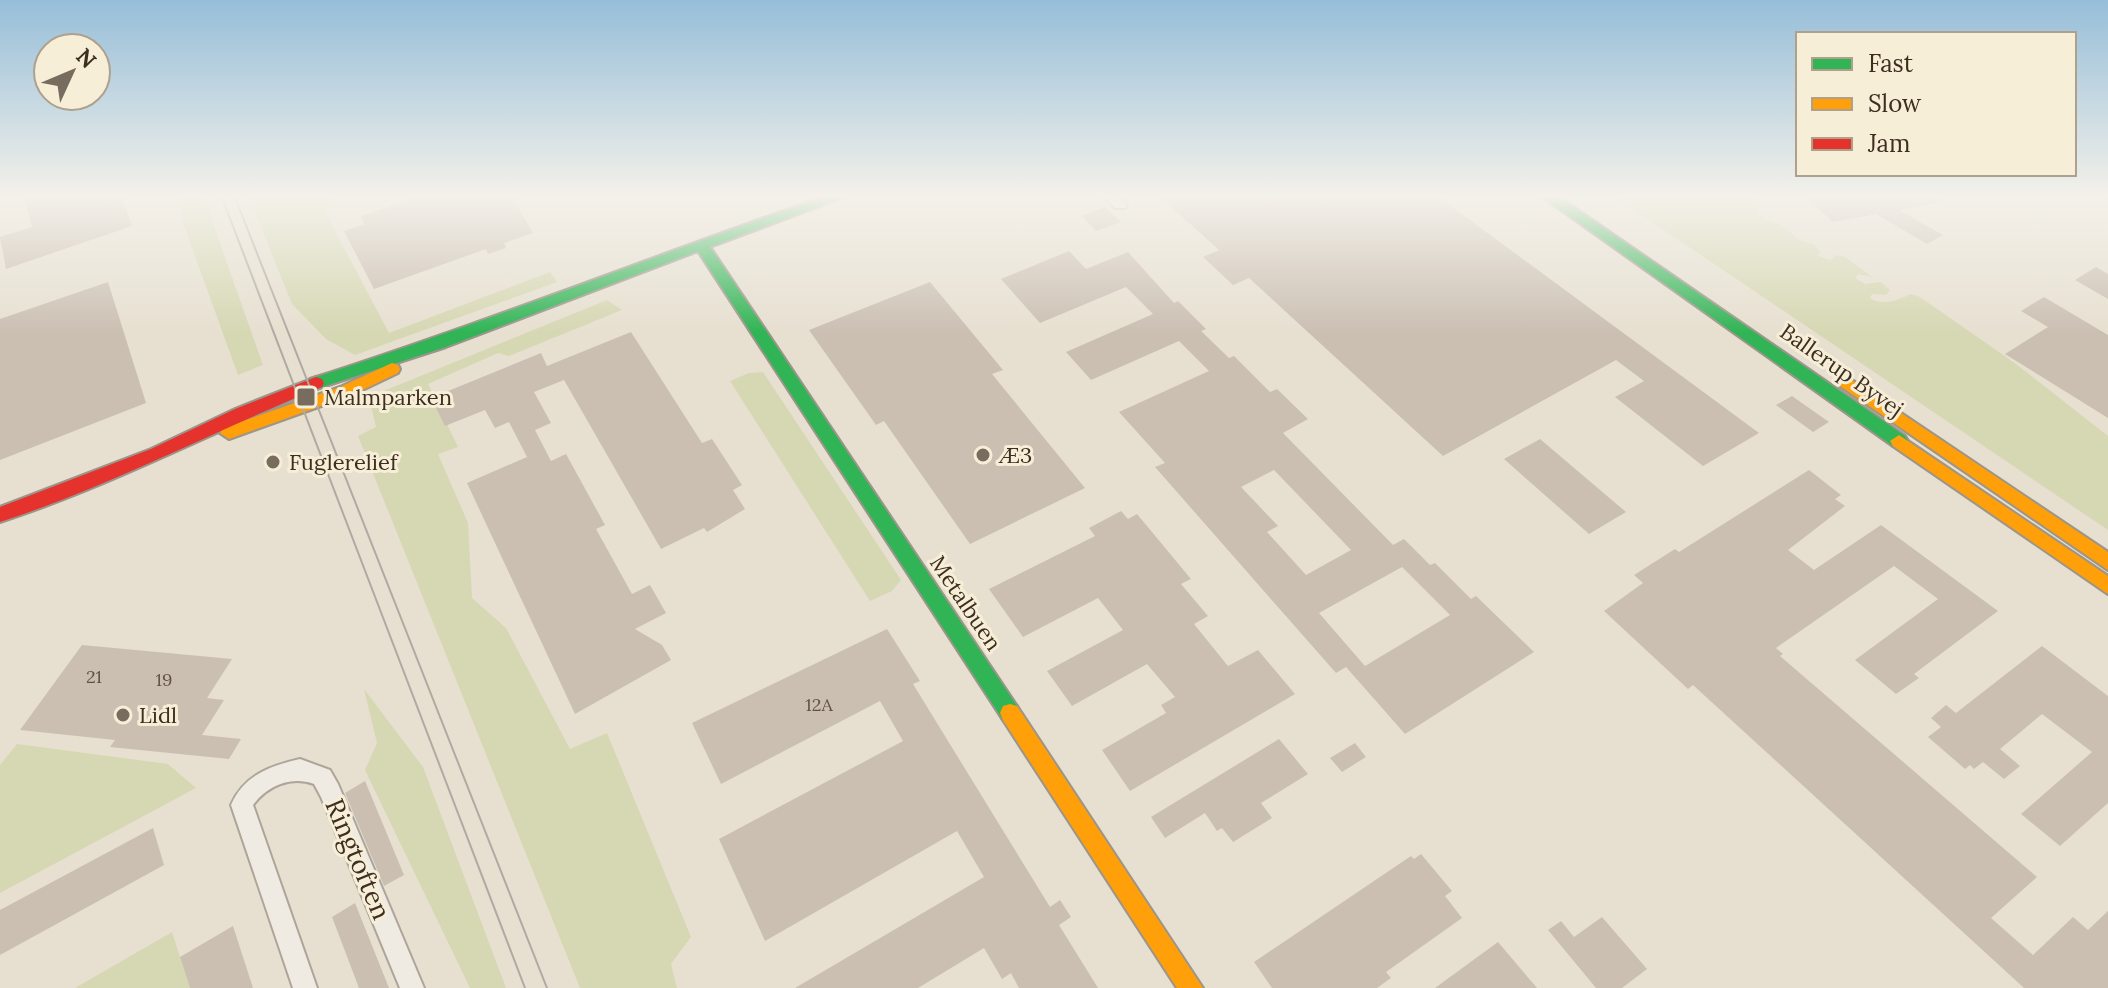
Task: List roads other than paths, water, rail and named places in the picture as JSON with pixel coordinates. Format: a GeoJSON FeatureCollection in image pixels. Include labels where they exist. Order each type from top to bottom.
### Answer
{"type":"FeatureCollection","features":[{"type":"Feature","properties":{"kind":"street"},"geometry":{"type":"LineString","coordinates":[[0,515],[157,454],[271,420],[346,391],[440,343],[712,241]]}},
{"type":"Feature","properties":{"kind":"street","name":"Ballerup Byvej"},"geometry":{"type":"LineString","coordinates":[[1613,241],[2108,586]]}},
{"type":"Feature","properties":{"kind":"street","name":"Ballerup Byvej"},"geometry":{"type":"LineString","coordinates":[[1642,241],[2108,562]]}},
{"type":"Feature","properties":{"kind":"street","name":"Metalbuen"},"geometry":{"type":"LineString","coordinates":[[701,245],[1191,988]]}},
{"type":"Feature","properties":{"kind":"street","name":"Ringtoften"},"geometry":{"type":"LineString","coordinates":[[305,988],[242,805],[245,796],[262,782],[300,769],[322,777],[330,791],[412,988]]}},
{"type":"Feature","properties":{"kind":"tram line"},"geometry":{"type":"LineString","coordinates":[[239,241],[525,988]]}},
{"type":"Feature","properties":{"kind":"tram line"},"geometry":{"type":"LineString","coordinates":[[252,241],[547,988]]}},
{"type":"Feature","properties":{"kind":"place","name":"Malmparken"},"geometry":{"type":"Point","coordinates":[306,397]}},
{"type":"Feature","properties":{"kind":"place","name":"Æ3"},"geometry":{"type":"Point","coordinates":[983,455]}},
{"type":"Feature","properties":{"kind":"place","name":"Fuglerelief"},"geometry":{"type":"Point","coordinates":[273,462]}},
{"type":"Feature","properties":{"kind":"place","name":"Lidl"},"geometry":{"type":"Point","coordinates":[123,715]}}]}
